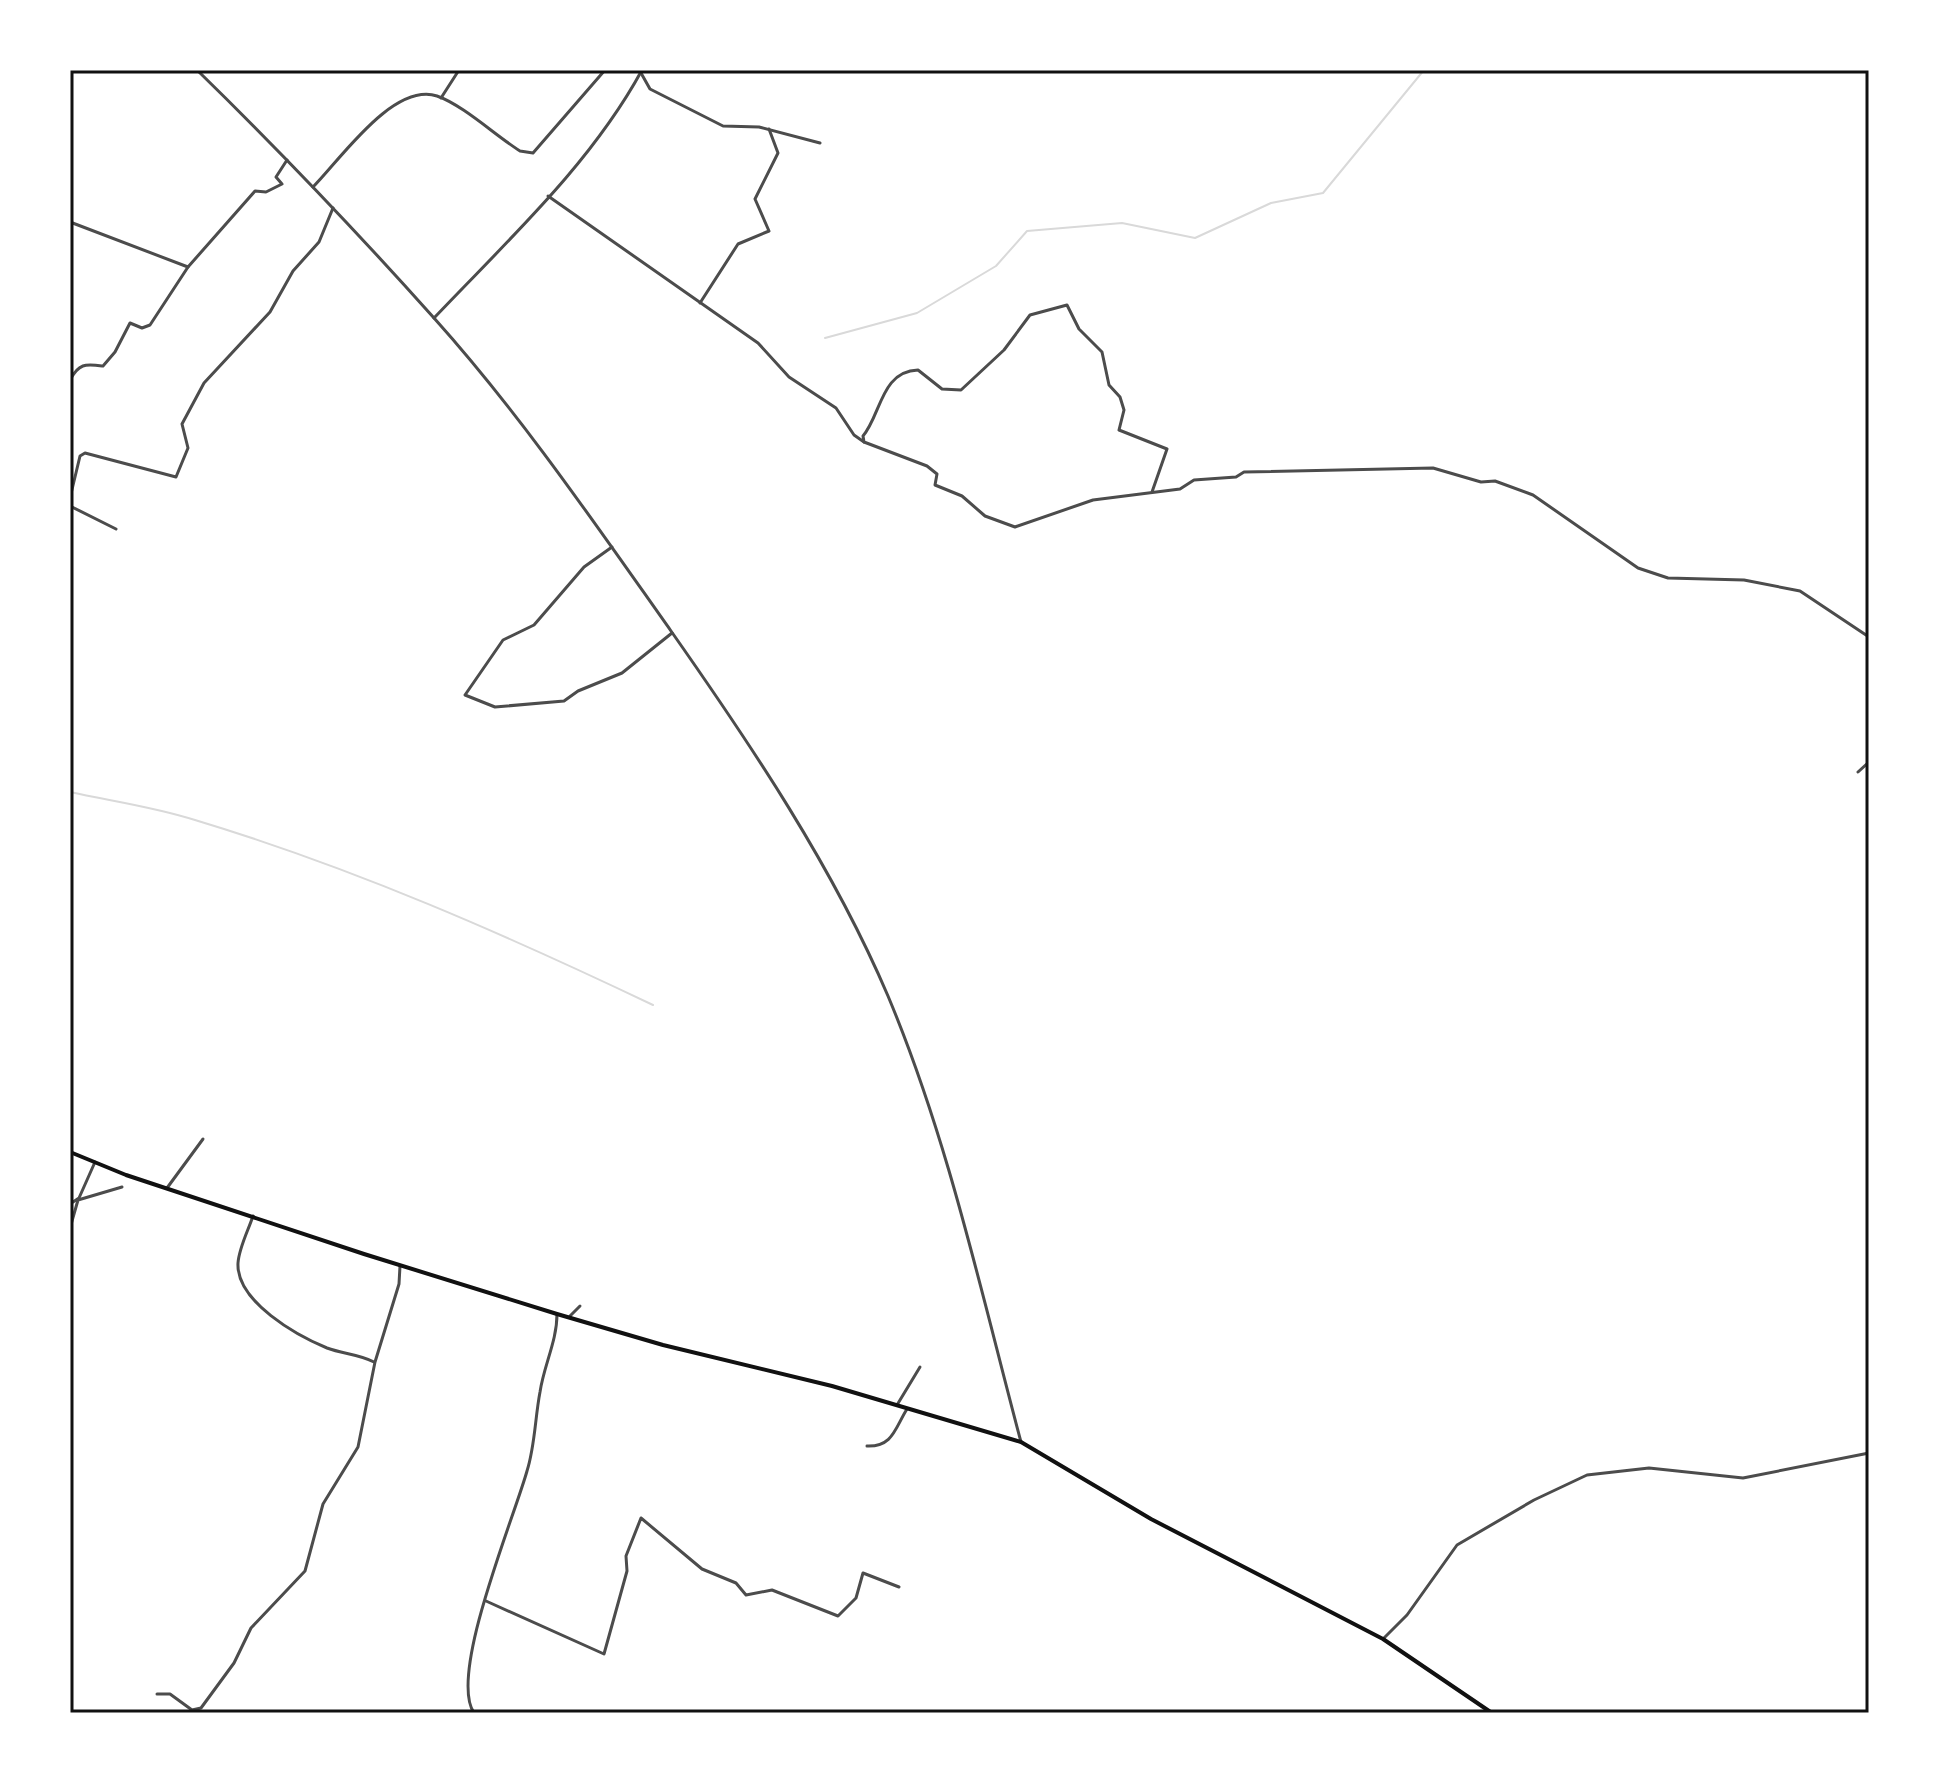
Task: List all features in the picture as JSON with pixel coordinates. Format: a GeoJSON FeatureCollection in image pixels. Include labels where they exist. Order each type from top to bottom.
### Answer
{"type":"FeatureCollection","features":[{"type":"Feature","properties":{"kind":"main road"},"geometry":{"type":"LineString","coordinates":[[70,1152],[167,1188],[557,1314],[908,1407],[1021,1442],[1151,1519],[1383,1639],[1492,1713]]}},
{"type":"Feature","properties":{"kind":"street"},"geometry":{"type":"LineString","coordinates":[[197,70],[313,187],[434,318],[612,547],[737,728],[811,849],[863,941],[941,1134],[1021,1442]]}},
{"type":"Feature","properties":{"kind":"street"},"geometry":{"type":"LineString","coordinates":[[441,98],[459,70]]}},
{"type":"Feature","properties":{"kind":"street"},"geometry":{"type":"LineString","coordinates":[[313,187],[381,114],[423,95],[441,98],[520,151],[533,153],[605,70]]}},
{"type":"Feature","properties":{"kind":"street"},"geometry":{"type":"LineString","coordinates":[[641,71],[650,89],[714,122],[737,128],[769,129],[820,143]]}},
{"type":"Feature","properties":{"kind":"street"},"geometry":{"type":"LineString","coordinates":[[434,318],[548,196],[622,106],[641,71]]}},
{"type":"Feature","properties":{"kind":"street"},"geometry":{"type":"LineString","coordinates":[[700,303],[738,244],[769,231],[755,199],[778,153],[769,129]]}},
{"type":"Feature","properties":{"kind":"street"},"geometry":{"type":"LineString","coordinates":[[70,380],[76,368],[85,364],[103,366],[130,323],[142,328],[150,325],[188,267],[255,191],[266,192],[282,184],[276,177],[287,160]]}},
{"type":"Feature","properties":{"kind":"street"},"geometry":{"type":"LineString","coordinates":[[548,196],[758,343],[789,377],[836,408],[854,435],[864,442],[927,466],[937,474],[935,485],[962,496],[985,516],[1015,527],[1093,500],[1180,489],[1194,480],[1262,470],[1279,474],[1318,469],[1449,471],[1481,482],[1495,481],[1533,495],[1638,568],[1668,578],[1744,580],[1800,591],[1869,637]]}},
{"type":"Feature","properties":{"kind":"street"},"geometry":{"type":"LineString","coordinates":[[70,498],[80,456],[85,453],[176,477],[188,448],[182,424],[204,383],[236,345],[270,312],[293,271],[319,242],[333,208]]}},
{"type":"Feature","properties":{"kind":"street"},"geometry":{"type":"LineString","coordinates":[[70,222],[188,267]]}},
{"type":"Feature","properties":{"kind":"street"},"geometry":{"type":"LineString","coordinates":[[864,442],[882,393],[907,371],[918,370],[942,389],[961,390],[1004,350],[1030,315],[1067,305],[1079,329],[1102,352],[1109,385],[1120,397],[1124,410],[1119,430],[1167,449],[1152,492]]}},
{"type":"Feature","properties":{"kind":"street"},"geometry":{"type":"LineString","coordinates":[[70,506],[116,529]]}},
{"type":"Feature","properties":{"kind":"street"},"geometry":{"type":"LineString","coordinates":[[612,547],[584,567],[534,625],[503,640],[465,695],[495,707],[564,701],[578,691],[622,673],[672,633]]}},
{"type":"Feature","properties":{"kind":"street"},"geometry":{"type":"LineString","coordinates":[[1858,772],[1869,762]]}},
{"type":"Feature","properties":{"kind":"street"},"geometry":{"type":"LineString","coordinates":[[167,1188],[203,1139]]}},
{"type":"Feature","properties":{"kind":"street"},"geometry":{"type":"LineString","coordinates":[[70,1228],[78,1200],[95,1162]]}},
{"type":"Feature","properties":{"kind":"street"},"geometry":{"type":"LineString","coordinates":[[70,1204],[122,1187]]}},
{"type":"Feature","properties":{"kind":"street"},"geometry":{"type":"LineString","coordinates":[[253,1216],[238,1262],[239,1274],[249,1292],[268,1314],[289,1330],[328,1348],[375,1362]]}},
{"type":"Feature","properties":{"kind":"street"},"geometry":{"type":"LineString","coordinates":[[157,1694],[170,1694],[192,1710],[201,1708],[234,1663],[251,1628],[305,1571],[323,1504],[358,1447],[375,1362],[399,1284],[401,1265]]}},
{"type":"Feature","properties":{"kind":"street"},"geometry":{"type":"LineString","coordinates":[[570,1316],[580,1306]]}},
{"type":"Feature","properties":{"kind":"street"},"geometry":{"type":"LineString","coordinates":[[474,1713],[467,1700],[467,1678],[486,1601],[528,1470],[557,1314]]}},
{"type":"Feature","properties":{"kind":"street"},"geometry":{"type":"LineString","coordinates":[[897,1405],[920,1367]]}},
{"type":"Feature","properties":{"kind":"street"},"geometry":{"type":"LineString","coordinates":[[867,1446],[880,1446],[893,1437],[908,1407]]}},
{"type":"Feature","properties":{"kind":"street"},"geometry":{"type":"LineString","coordinates":[[1383,1639],[1407,1615],[1457,1545],[1534,1500],[1587,1475],[1649,1468],[1743,1478],[1869,1453]]}},
{"type":"Feature","properties":{"kind":"street"},"geometry":{"type":"LineString","coordinates":[[486,1601],[604,1654],[627,1571],[626,1556],[641,1518],[702,1569],[736,1583],[746,1595],[772,1590],[838,1616],[856,1598],[863,1573],[899,1587]]}},
{"type":"Feature","properties":{"kind":"waterway"},"geometry":{"type":"LineString","coordinates":[[825,338],[917,313],[996,266],[1027,231],[1122,223],[1195,238],[1271,203],[1323,193],[1424,70]]}},
{"type":"Feature","properties":{"kind":"waterway"},"geometry":{"type":"LineString","coordinates":[[70,792],[180,815],[313,859],[485,928],[653,1005]]}}]}
